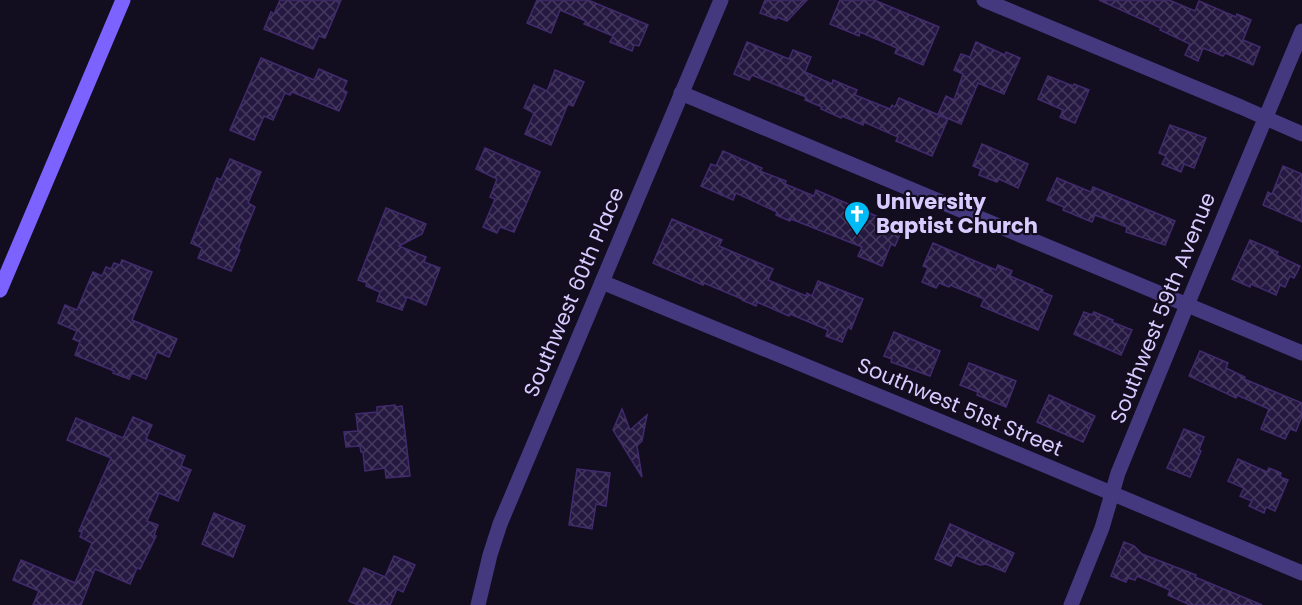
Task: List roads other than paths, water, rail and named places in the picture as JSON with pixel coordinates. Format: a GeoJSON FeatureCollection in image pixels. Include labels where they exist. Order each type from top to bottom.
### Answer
{"type":"FeatureCollection","features":[{"type":"Feature","properties":{"kind":"street"},"geometry":{"type":"LineString","coordinates":[[0,290],[123,0]]}},
{"type":"Feature","properties":{"kind":"street","name":"Southwest 60th Place"},"geometry":{"type":"LineString","coordinates":[[478,605],[500,524],[721,0]]}},
{"type":"Feature","properties":{"kind":"street"},"geometry":{"type":"LineString","coordinates":[[984,0],[1302,134]]}},
{"type":"Feature","properties":{"kind":"street","name":"Southwest 59th Avenue"},"geometry":{"type":"LineString","coordinates":[[1071,605],[1102,528],[1118,473],[1302,31]]}},
{"type":"Feature","properties":{"kind":"street"},"geometry":{"type":"LineString","coordinates":[[681,93],[1302,353]]}},
{"type":"Feature","properties":{"kind":"street","name":"Southwest 51st Street"},"geometry":{"type":"LineString","coordinates":[[602,282],[1302,573]]}},
{"type":"Feature","properties":{"kind":"place","name":"University Baptist Church"},"geometry":{"type":"Point","coordinates":[857,237]}}]}
